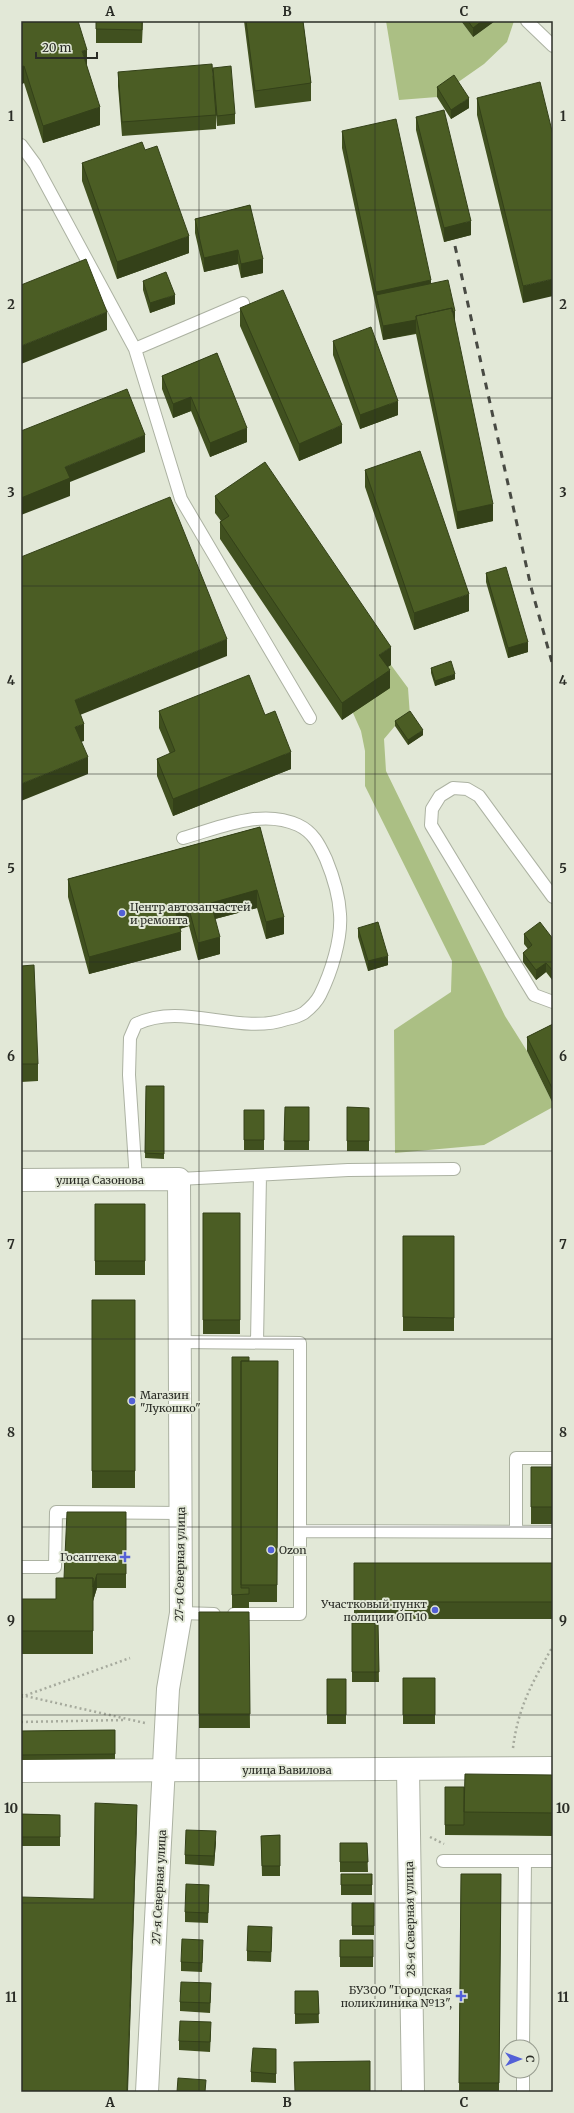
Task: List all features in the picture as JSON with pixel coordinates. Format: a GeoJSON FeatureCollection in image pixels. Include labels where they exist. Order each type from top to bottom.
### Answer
{"type":"FeatureCollection","features":[{"type":"Feature","properties":{"kind":"street","name":"улица Сазонова"},"geometry":{"type":"LineString","coordinates":[[21,1180],[179,1179]]}},
{"type":"Feature","properties":{"kind":"street","name":"27-я Северная улица"},"geometry":{"type":"LineString","coordinates":[[147,2092],[165,1770],[168,1689],[181,1614],[179,1179]]}},
{"type":"Feature","properties":{"kind":"street","name":"улица Вавилова"},"geometry":{"type":"LineString","coordinates":[[21,1771],[553,1768]]}},
{"type":"Feature","properties":{"kind":"street","name":"28-я Северная улица"},"geometry":{"type":"LineString","coordinates":[[408,1769],[414,2092]]}},
{"type":"Feature","properties":{"kind":"lane"},"geometry":{"type":"LineString","coordinates":[[528,21],[553,46]]}},
{"type":"Feature","properties":{"kind":"lane"},"geometry":{"type":"LineString","coordinates":[[21,146],[35,164],[135,349],[181,500],[310,718]]}},
{"type":"Feature","properties":{"kind":"lane"},"geometry":{"type":"LineString","coordinates":[[135,349],[243,303]]}},
{"type":"Feature","properties":{"kind":"lane"},"geometry":{"type":"LineString","coordinates":[[553,896],[479,796],[467,789],[454,788],[440,796],[432,809],[431,825],[534,995],[553,1002]]}},
{"type":"Feature","properties":{"kind":"lane"},"geometry":{"type":"LineString","coordinates":[[136,1180],[129,1074],[130,1038],[136,1024],[148,1018],[176,1015],[225,1022],[273,1024],[302,1014],[320,997],[336,954],[340,915],[334,878],[316,838],[298,825],[275,819],[255,818],[183,838]]}},
{"type":"Feature","properties":{"kind":"lane"},"geometry":{"type":"LineString","coordinates":[[179,1179],[348,1170],[454,1169]]}},
{"type":"Feature","properties":{"kind":"lane"},"geometry":{"type":"LineString","coordinates":[[257,1342],[260,1175]]}},
{"type":"Feature","properties":{"kind":"lane"},"geometry":{"type":"LineString","coordinates":[[180,1342],[300,1343],[300,1614],[181,1614]]}},
{"type":"Feature","properties":{"kind":"lane"},"geometry":{"type":"LineString","coordinates":[[516,1532],[516,1458],[553,1458]]}},
{"type":"Feature","properties":{"kind":"lane"},"geometry":{"type":"LineString","coordinates":[[21,1567],[55,1568],[56,1512],[181,1513]]}},
{"type":"Feature","properties":{"kind":"lane"},"geometry":{"type":"LineString","coordinates":[[300,1531],[553,1532]]}},
{"type":"Feature","properties":{"kind":"lane"},"geometry":{"type":"LineString","coordinates":[[442,1861],[553,1861]]}},
{"type":"Feature","properties":{"kind":"lane"},"geometry":{"type":"LineString","coordinates":[[523,2039],[525,1861]]}},
{"type":"Feature","properties":{"kind":"lane"},"geometry":{"type":"LineString","coordinates":[[523,2079],[523,2092]]}},
{"type":"Feature","properties":{"kind":"path"},"geometry":{"type":"LineString","coordinates":[[512,1769],[512,1753],[516,1726],[526,1694],[553,1646]]}},
{"type":"Feature","properties":{"kind":"path"},"geometry":{"type":"LineString","coordinates":[[22,1696],[130,1658]]}},
{"type":"Feature","properties":{"kind":"path"},"geometry":{"type":"LineString","coordinates":[[22,1696],[167,1728]]}},
{"type":"Feature","properties":{"kind":"path"},"geometry":{"type":"LineString","coordinates":[[21,1722],[130,1720]]}},
{"type":"Feature","properties":{"kind":"green space"},"geometry":{"type":"Polygon","coordinates":[[[386,21],[461,21],[473,37],[495,21],[514,21],[507,42],[484,64],[437,97],[399,100],[386,21]]]}},
{"type":"Feature","properties":{"kind":"green space"},"geometry":{"type":"Polygon","coordinates":[[[391,665],[408,688],[410,716],[395,726],[384,739],[386,771],[505,1016],[527,1051],[553,1104],[553,1107],[484,1145],[395,1153],[394,1030],[451,992],[452,961],[365,786],[365,751],[361,731],[353,713],[379,672],[391,665]]]}},
{"type":"Feature","properties":{"kind":"building"},"geometry":{"type":"Polygon","coordinates":[[[21,21],[78,21],[87,50],[82,51],[100,107],[43,126],[24,66],[21,67],[21,21]]]}},
{"type":"Feature","properties":{"kind":"building"},"geometry":{"type":"Polygon","coordinates":[[[96,21],[142,21],[142,30],[96,29],[96,21]]]}},
{"type":"Feature","properties":{"kind":"building"},"geometry":{"type":"Polygon","coordinates":[[[246,21],[303,21],[311,83],[255,91],[246,21]]]}},
{"type":"Feature","properties":{"kind":"building"},"geometry":{"type":"Polygon","coordinates":[[[468,21],[482,21],[473,28],[468,21]]]}},
{"type":"Feature","properties":{"kind":"building"},"geometry":{"type":"Polygon","coordinates":[[[212,64],[216,115],[122,122],[118,72],[212,64]]]}},
{"type":"Feature","properties":{"kind":"building"},"geometry":{"type":"Polygon","coordinates":[[[231,66],[235,114],[217,116],[213,68],[231,66]]]}},
{"type":"Feature","properties":{"kind":"building"},"geometry":{"type":"Polygon","coordinates":[[[454,75],[469,98],[451,110],[437,87],[454,75]]]}},
{"type":"Feature","properties":{"kind":"building"},"geometry":{"type":"Polygon","coordinates":[[[540,82],[553,135],[553,279],[523,286],[477,98],[540,82]]]}},
{"type":"Feature","properties":{"kind":"building"},"geometry":{"type":"Polygon","coordinates":[[[444,110],[471,221],[444,228],[416,117],[444,110]]]}},
{"type":"Feature","properties":{"kind":"building"},"geometry":{"type":"Polygon","coordinates":[[[396,119],[431,280],[376,292],[342,131],[396,119]]]}},
{"type":"Feature","properties":{"kind":"building"},"geometry":{"type":"Polygon","coordinates":[[[142,142],[145,150],[157,146],[189,236],[117,262],[82,163],[142,142]]]}},
{"type":"Feature","properties":{"kind":"building"},"geometry":{"type":"Polygon","coordinates":[[[250,205],[263,259],[241,264],[238,250],[204,258],[195,219],[250,205]]]}},
{"type":"Feature","properties":{"kind":"building"},"geometry":{"type":"Polygon","coordinates":[[[86,259],[107,312],[21,346],[21,285],[86,259]]]}},
{"type":"Feature","properties":{"kind":"building"},"geometry":{"type":"Polygon","coordinates":[[[166,272],[175,295],[150,303],[143,281],[166,272]]]}},
{"type":"Feature","properties":{"kind":"building"},"geometry":{"type":"Polygon","coordinates":[[[448,280],[455,311],[452,312],[452,308],[416,316],[416,320],[383,326],[376,295],[448,280]]]}},
{"type":"Feature","properties":{"kind":"building"},"geometry":{"type":"Polygon","coordinates":[[[283,290],[342,425],[299,444],[240,308],[283,290]]]}},
{"type":"Feature","properties":{"kind":"building"},"geometry":{"type":"Polygon","coordinates":[[[452,308],[493,504],[457,512],[416,316],[452,308]]]}},
{"type":"Feature","properties":{"kind":"building"},"geometry":{"type":"Polygon","coordinates":[[[371,327],[398,401],[360,415],[333,341],[371,327]]]}},
{"type":"Feature","properties":{"kind":"building"},"geometry":{"type":"Polygon","coordinates":[[[217,353],[247,428],[210,443],[191,397],[173,404],[162,376],[217,353]]]}},
{"type":"Feature","properties":{"kind":"building"},"geometry":{"type":"Polygon","coordinates":[[[127,389],[145,435],[65,467],[70,478],[21,498],[21,431],[127,389]]]}},
{"type":"Feature","properties":{"kind":"building"},"geometry":{"type":"Polygon","coordinates":[[[420,451],[469,594],[414,613],[365,470],[420,451]]]}},
{"type":"Feature","properties":{"kind":"building"},"geometry":{"type":"Polygon","coordinates":[[[265,462],[391,647],[379,655],[390,670],[342,703],[220,522],[229,516],[215,496],[265,462]]]}},
{"type":"Feature","properties":{"kind":"building"},"geometry":{"type":"Polygon","coordinates":[[[170,497],[227,639],[75,700],[84,724],[75,727],[88,757],[21,784],[21,557],[170,497]]]}},
{"type":"Feature","properties":{"kind":"building"},"geometry":{"type":"Polygon","coordinates":[[[506,567],[528,642],[508,648],[486,573],[506,567]]]}},
{"type":"Feature","properties":{"kind":"building"},"geometry":{"type":"Polygon","coordinates":[[[451,661],[455,674],[435,681],[431,668],[451,661]]]}},
{"type":"Feature","properties":{"kind":"building"},"geometry":{"type":"Polygon","coordinates":[[[249,675],[265,715],[275,711],[291,752],[173,799],[157,759],[175,751],[159,711],[249,675]]]}},
{"type":"Feature","properties":{"kind":"building"},"geometry":{"type":"Polygon","coordinates":[[[410,711],[423,730],[408,740],[395,721],[410,711]]]}},
{"type":"Feature","properties":{"kind":"building"},"geometry":{"type":"Polygon","coordinates":[[[260,827],[284,917],[266,922],[257,890],[211,903],[220,937],[198,943],[189,909],[176,913],[181,932],[89,957],[68,879],[260,827]]]}},
{"type":"Feature","properties":{"kind":"building"},"geometry":{"type":"Polygon","coordinates":[[[378,922],[388,956],[368,961],[358,928],[378,922]]]}},
{"type":"Feature","properties":{"kind":"building"},"geometry":{"type":"Polygon","coordinates":[[[540,922],[553,939],[553,971],[546,963],[536,970],[523,953],[532,945],[524,934],[540,922]]]}},
{"type":"Feature","properties":{"kind":"building"},"geometry":{"type":"Polygon","coordinates":[[[34,965],[38,1064],[21,1064],[21,966],[34,965]]]}},
{"type":"Feature","properties":{"kind":"building"},"geometry":{"type":"Polygon","coordinates":[[[553,1024],[553,1090],[527,1037],[553,1024]]]}},
{"type":"Feature","properties":{"kind":"building"},"geometry":{"type":"Polygon","coordinates":[[[146,1086],[164,1086],[164,1154],[145,1153],[146,1086]]]}},
{"type":"Feature","properties":{"kind":"building"},"geometry":{"type":"Polygon","coordinates":[[[285,1107],[309,1107],[309,1141],[284,1141],[285,1107]]]}},
{"type":"Feature","properties":{"kind":"building"},"geometry":{"type":"Polygon","coordinates":[[[347,1107],[369,1108],[369,1141],[347,1141],[347,1107]]]}},
{"type":"Feature","properties":{"kind":"building"},"geometry":{"type":"Polygon","coordinates":[[[244,1110],[264,1110],[264,1140],[244,1140],[244,1110]]]}},
{"type":"Feature","properties":{"kind":"building"},"geometry":{"type":"Polygon","coordinates":[[[95,1204],[145,1204],[145,1261],[95,1261],[95,1204]]]}},
{"type":"Feature","properties":{"kind":"building"},"geometry":{"type":"Polygon","coordinates":[[[203,1213],[240,1213],[240,1320],[203,1320],[203,1213]]]}},
{"type":"Feature","properties":{"kind":"building"},"geometry":{"type":"Polygon","coordinates":[[[403,1236],[454,1236],[454,1318],[403,1317],[403,1236]]]}},
{"type":"Feature","properties":{"kind":"building"},"geometry":{"type":"Polygon","coordinates":[[[92,1300],[135,1300],[135,1471],[92,1471],[92,1300]]]}},
{"type":"Feature","properties":{"kind":"building"},"geometry":{"type":"Polygon","coordinates":[[[232,1357],[249,1357],[249,1361],[241,1361],[241,1588],[249,1588],[249,1594],[232,1595],[232,1357]]]}},
{"type":"Feature","properties":{"kind":"building"},"geometry":{"type":"Polygon","coordinates":[[[241,1361],[278,1361],[277,1585],[241,1585],[241,1361]]]}},
{"type":"Feature","properties":{"kind":"building"},"geometry":{"type":"Polygon","coordinates":[[[531,1467],[553,1467],[553,1507],[531,1507],[531,1467]]]}},
{"type":"Feature","properties":{"kind":"building"},"geometry":{"type":"Polygon","coordinates":[[[67,1512],[126,1512],[126,1574],[97,1574],[93,1587],[93,1578],[64,1578],[67,1512]]]}},
{"type":"Feature","properties":{"kind":"building"},"geometry":{"type":"Polygon","coordinates":[[[354,1563],[553,1563],[553,1602],[354,1602],[354,1563]]]}},
{"type":"Feature","properties":{"kind":"building"},"geometry":{"type":"Polygon","coordinates":[[[56,1578],[93,1578],[93,1631],[21,1631],[21,1599],[56,1599],[56,1578]]]}},
{"type":"Feature","properties":{"kind":"building"},"geometry":{"type":"Polygon","coordinates":[[[199,1612],[249,1612],[250,1714],[199,1714],[199,1612]]]}},
{"type":"Feature","properties":{"kind":"building"},"geometry":{"type":"Polygon","coordinates":[[[352,1623],[378,1623],[379,1672],[352,1672],[352,1623]]]}},
{"type":"Feature","properties":{"kind":"building"},"geometry":{"type":"Polygon","coordinates":[[[403,1678],[435,1678],[435,1715],[403,1715],[403,1678]]]}},
{"type":"Feature","properties":{"kind":"building"},"geometry":{"type":"Polygon","coordinates":[[[327,1679],[346,1679],[346,1715],[327,1715],[327,1679]]]}},
{"type":"Feature","properties":{"kind":"building"},"geometry":{"type":"Polygon","coordinates":[[[115,1730],[115,1754],[21,1755],[21,1731],[115,1730]]]}},
{"type":"Feature","properties":{"kind":"building"},"geometry":{"type":"Polygon","coordinates":[[[465,1774],[553,1775],[553,1813],[464,1812],[465,1774]]]}},
{"type":"Feature","properties":{"kind":"building"},"geometry":{"type":"Polygon","coordinates":[[[445,1787],[464,1787],[464,1825],[445,1825],[445,1787]]]}},
{"type":"Feature","properties":{"kind":"building"},"geometry":{"type":"Polygon","coordinates":[[[95,1803],[137,1805],[127,2092],[21,2092],[21,1897],[94,1899],[95,1803]]]}},
{"type":"Feature","properties":{"kind":"building"},"geometry":{"type":"Polygon","coordinates":[[[21,1814],[60,1815],[60,1837],[21,1837],[21,1814]]]}},
{"type":"Feature","properties":{"kind":"building"},"geometry":{"type":"Polygon","coordinates":[[[186,1830],[216,1831],[214,1856],[185,1855],[186,1830]]]}},
{"type":"Feature","properties":{"kind":"building"},"geometry":{"type":"Polygon","coordinates":[[[280,1835],[280,1866],[262,1866],[261,1836],[280,1835]]]}},
{"type":"Feature","properties":{"kind":"building"},"geometry":{"type":"Polygon","coordinates":[[[340,1843],[367,1843],[368,1862],[340,1862],[340,1843]]]}},
{"type":"Feature","properties":{"kind":"building"},"geometry":{"type":"Polygon","coordinates":[[[341,1874],[372,1874],[372,1885],[341,1885],[341,1874]]]}},
{"type":"Feature","properties":{"kind":"building"},"geometry":{"type":"Polygon","coordinates":[[[461,1874],[501,1874],[499,2083],[459,2083],[461,1874]]]}},
{"type":"Feature","properties":{"kind":"building"},"geometry":{"type":"Polygon","coordinates":[[[186,1884],[209,1885],[208,1913],[185,1912],[186,1884]]]}},
{"type":"Feature","properties":{"kind":"building"},"geometry":{"type":"Polygon","coordinates":[[[352,1903],[374,1903],[374,1926],[352,1926],[352,1903]]]}},
{"type":"Feature","properties":{"kind":"building"},"geometry":{"type":"Polygon","coordinates":[[[248,1926],[272,1927],[271,1952],[247,1951],[248,1926]]]}},
{"type":"Feature","properties":{"kind":"building"},"geometry":{"type":"Polygon","coordinates":[[[182,1939],[203,1940],[202,1963],[181,1962],[182,1939]]]}},
{"type":"Feature","properties":{"kind":"building"},"geometry":{"type":"Polygon","coordinates":[[[340,1940],[373,1940],[373,1957],[340,1957],[340,1940]]]}},
{"type":"Feature","properties":{"kind":"building"},"geometry":{"type":"Polygon","coordinates":[[[181,1982],[211,1983],[210,2003],[180,2002],[181,1982]]]}},
{"type":"Feature","properties":{"kind":"building"},"geometry":{"type":"Polygon","coordinates":[[[295,1991],[318,1991],[319,2014],[295,2014],[295,1991]]]}},
{"type":"Feature","properties":{"kind":"building"},"geometry":{"type":"Polygon","coordinates":[[[180,2021],[211,2022],[210,2042],[179,2041],[180,2021]]]}},
{"type":"Feature","properties":{"kind":"building"},"geometry":{"type":"Polygon","coordinates":[[[253,2048],[276,2049],[276,2074],[251,2072],[253,2048]]]}},
{"type":"Feature","properties":{"kind":"building"},"geometry":{"type":"Polygon","coordinates":[[[370,2061],[370,2092],[295,2092],[294,2062],[370,2061]]]}},
{"type":"Feature","properties":{"kind":"building"},"geometry":{"type":"Polygon","coordinates":[[[178,2078],[206,2080],[205,2092],[177,2092],[178,2078]]]}},
{"type":"Feature","properties":{"kind":"railway"},"geometry":{"type":"LineString","coordinates":[[455,246],[531,587],[553,666]]}},
{"type":"Feature","properties":{"kind":"place","name":"Центр автозапчастей и ремонта"},"geometry":{"type":"Point","coordinates":[122,913]}},
{"type":"Feature","properties":{"kind":"place","name":"Магазин \"Лукошко\""},"geometry":{"type":"Point","coordinates":[132,1401]}},
{"type":"Feature","properties":{"kind":"place","name":"Ozon"},"geometry":{"type":"Point","coordinates":[271,1550]}},
{"type":"Feature","properties":{"kind":"place","name":"Госаптека"},"geometry":{"type":"Point","coordinates":[125,1557]}},
{"type":"Feature","properties":{"kind":"place","name":"Участковый пункт полиции ОП 10"},"geometry":{"type":"Point","coordinates":[435,1610]}},
{"type":"Feature","properties":{"kind":"place","name":"БУЗОО \"Городская поликлиника №13\","},"geometry":{"type":"Point","coordinates":[461,1996]}}]}
